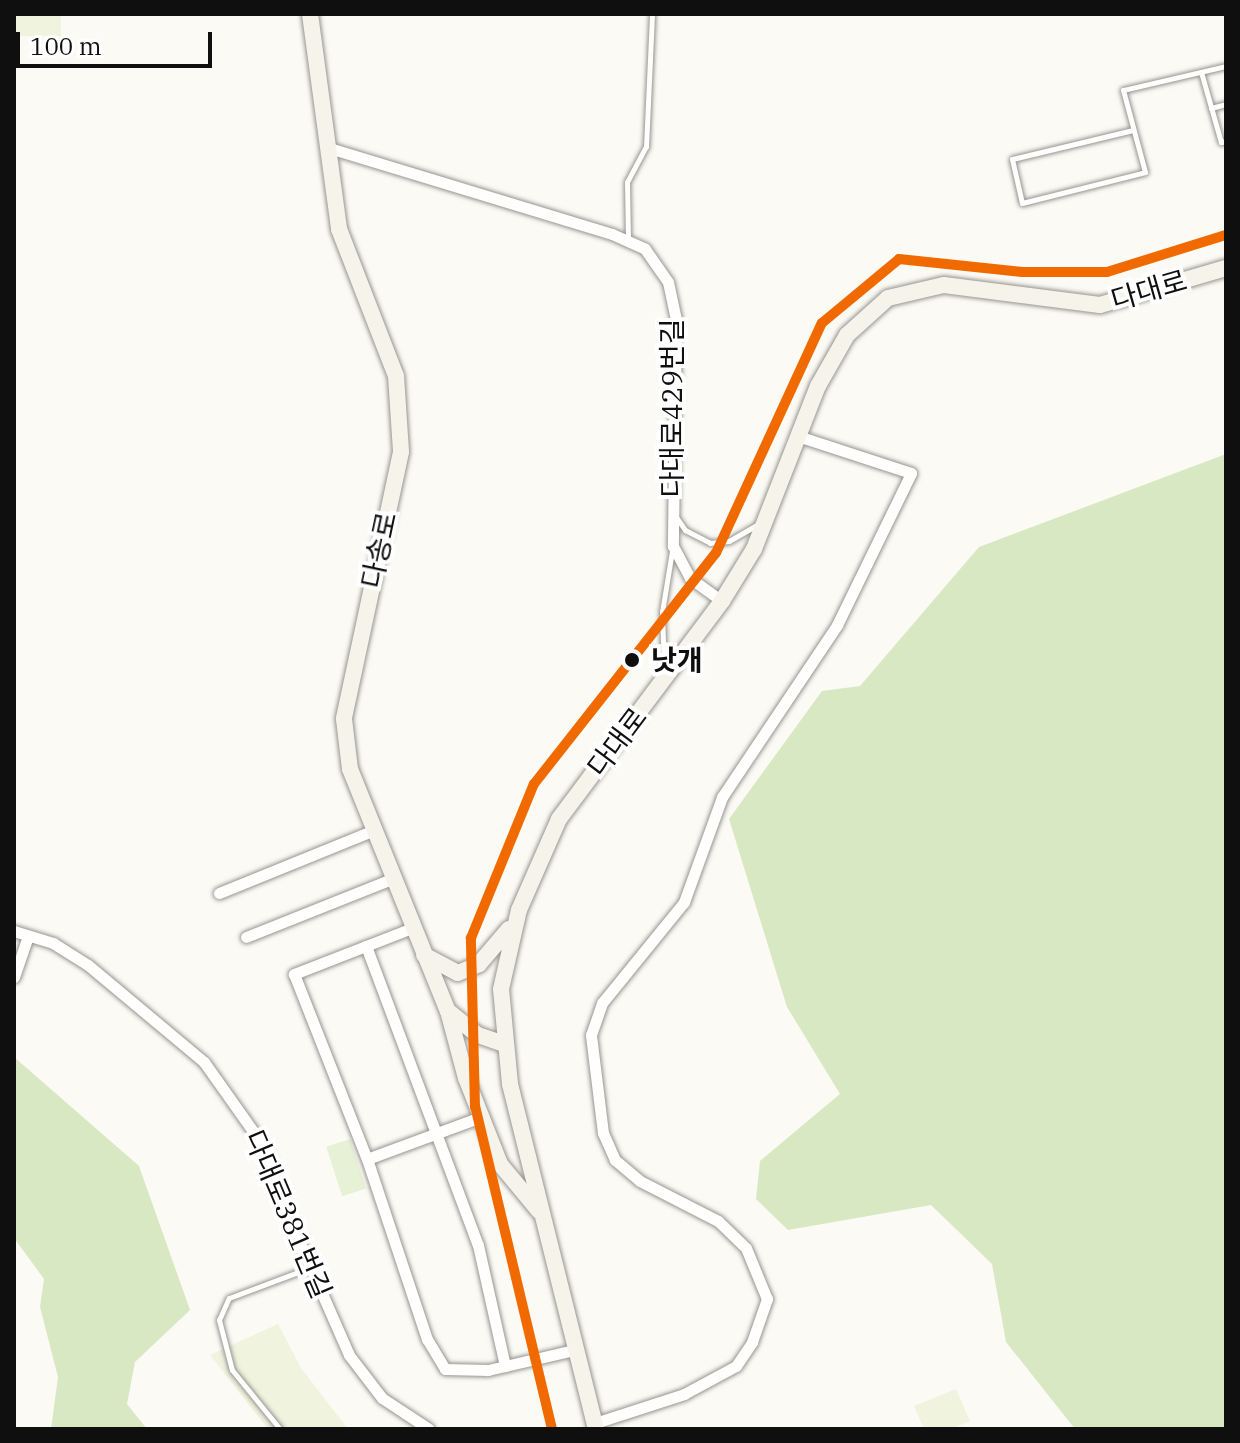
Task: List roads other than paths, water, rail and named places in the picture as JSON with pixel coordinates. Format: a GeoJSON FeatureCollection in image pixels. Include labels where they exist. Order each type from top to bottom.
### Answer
{"type":"FeatureCollection","features":[{"type":"Feature","properties":{"kind":"main road","name":"다송로"},"geometry":{"type":"LineString","coordinates":[[310,14],[339,229],[396,376],[401,452],[344,719],[350,769],[372,831],[448,1011],[478,1035],[504,1044]]}},
{"type":"Feature","properties":{"kind":"main road","name":"다대로"},"geometry":{"type":"LineString","coordinates":[[596,1426],[541,1214],[504,1044],[501,989],[519,910],[559,819],[722,601],[754,549],[801,437],[818,386],[847,335],[888,298],[944,285],[1100,305],[1226,268]]}},
{"type":"Feature","properties":{"kind":"main road"},"geometry":{"type":"LineString","coordinates":[[423,954],[458,973],[479,964],[500,945],[519,910]]}},
{"type":"Feature","properties":{"kind":"main road"},"geometry":{"type":"LineString","coordinates":[[448,1011],[500,1164],[541,1214]]}},
{"type":"Feature","properties":{"kind":"street","name":"다대로429번길"},"geometry":{"type":"LineString","coordinates":[[326,147],[628,241],[645,249],[668,282],[676,319],[671,511],[673,546],[690,578],[722,601]]}},
{"type":"Feature","properties":{"kind":"street"},"geometry":{"type":"LineString","coordinates":[[596,1426],[684,1394],[736,1366],[752,1342],[767,1299],[746,1248],[718,1221],[640,1181],[615,1160],[603,1133],[591,1035],[602,1003],[684,902],[722,797],[803,684],[837,625],[911,473],[801,437]]}},
{"type":"Feature","properties":{"kind":"street"},"geometry":{"type":"LineString","coordinates":[[219,893],[372,831]]}},
{"type":"Feature","properties":{"kind":"street"},"geometry":{"type":"LineString","coordinates":[[246,937],[392,879]]}},
{"type":"Feature","properties":{"kind":"street"},"geometry":{"type":"LineString","coordinates":[[412,928],[294,974],[367,1159],[427,1339],[445,1369],[505,1366],[578,1349]]}},
{"type":"Feature","properties":{"kind":"street","name":"다대로381번길"},"geometry":{"type":"LineString","coordinates":[[14,931],[53,943],[88,965],[204,1062],[265,1148],[310,1268],[349,1355],[382,1398],[429,1429]]}},
{"type":"Feature","properties":{"kind":"street"},"geometry":{"type":"LineString","coordinates":[[14,977],[28,936]]}},
{"type":"Feature","properties":{"kind":"street"},"geometry":{"type":"LineString","coordinates":[[366,946],[478,1245],[505,1366]]}},
{"type":"Feature","properties":{"kind":"street"},"geometry":{"type":"LineString","coordinates":[[367,1159],[483,1116]]}},
{"type":"Feature","properties":{"kind":"lane"},"geometry":{"type":"LineString","coordinates":[[628,241],[627,182],[646,147],[652,14]]}},
{"type":"Feature","properties":{"kind":"lane"},"geometry":{"type":"LineString","coordinates":[[1133,130],[1012,159],[1022,203],[1145,172],[1123,90],[1226,66]]}},
{"type":"Feature","properties":{"kind":"lane"},"geometry":{"type":"LineString","coordinates":[[1201,72],[1221,142],[1226,141]]}},
{"type":"Feature","properties":{"kind":"lane"},"geometry":{"type":"LineString","coordinates":[[1211,108],[1226,104]]}},
{"type":"Feature","properties":{"kind":"lane"},"geometry":{"type":"LineString","coordinates":[[671,511],[685,530],[710,543],[729,541],[764,522]]}},
{"type":"Feature","properties":{"kind":"lane"},"geometry":{"type":"LineString","coordinates":[[664,679],[662,612],[673,546]]}},
{"type":"Feature","properties":{"kind":"lane"},"geometry":{"type":"LineString","coordinates":[[280,1429],[232,1370],[219,1320],[229,1298],[310,1268]]}},
{"type":"Feature","properties":{"kind":"place","name":"낫개"},"geometry":{"type":"Point","coordinates":[632,660]}}]}
